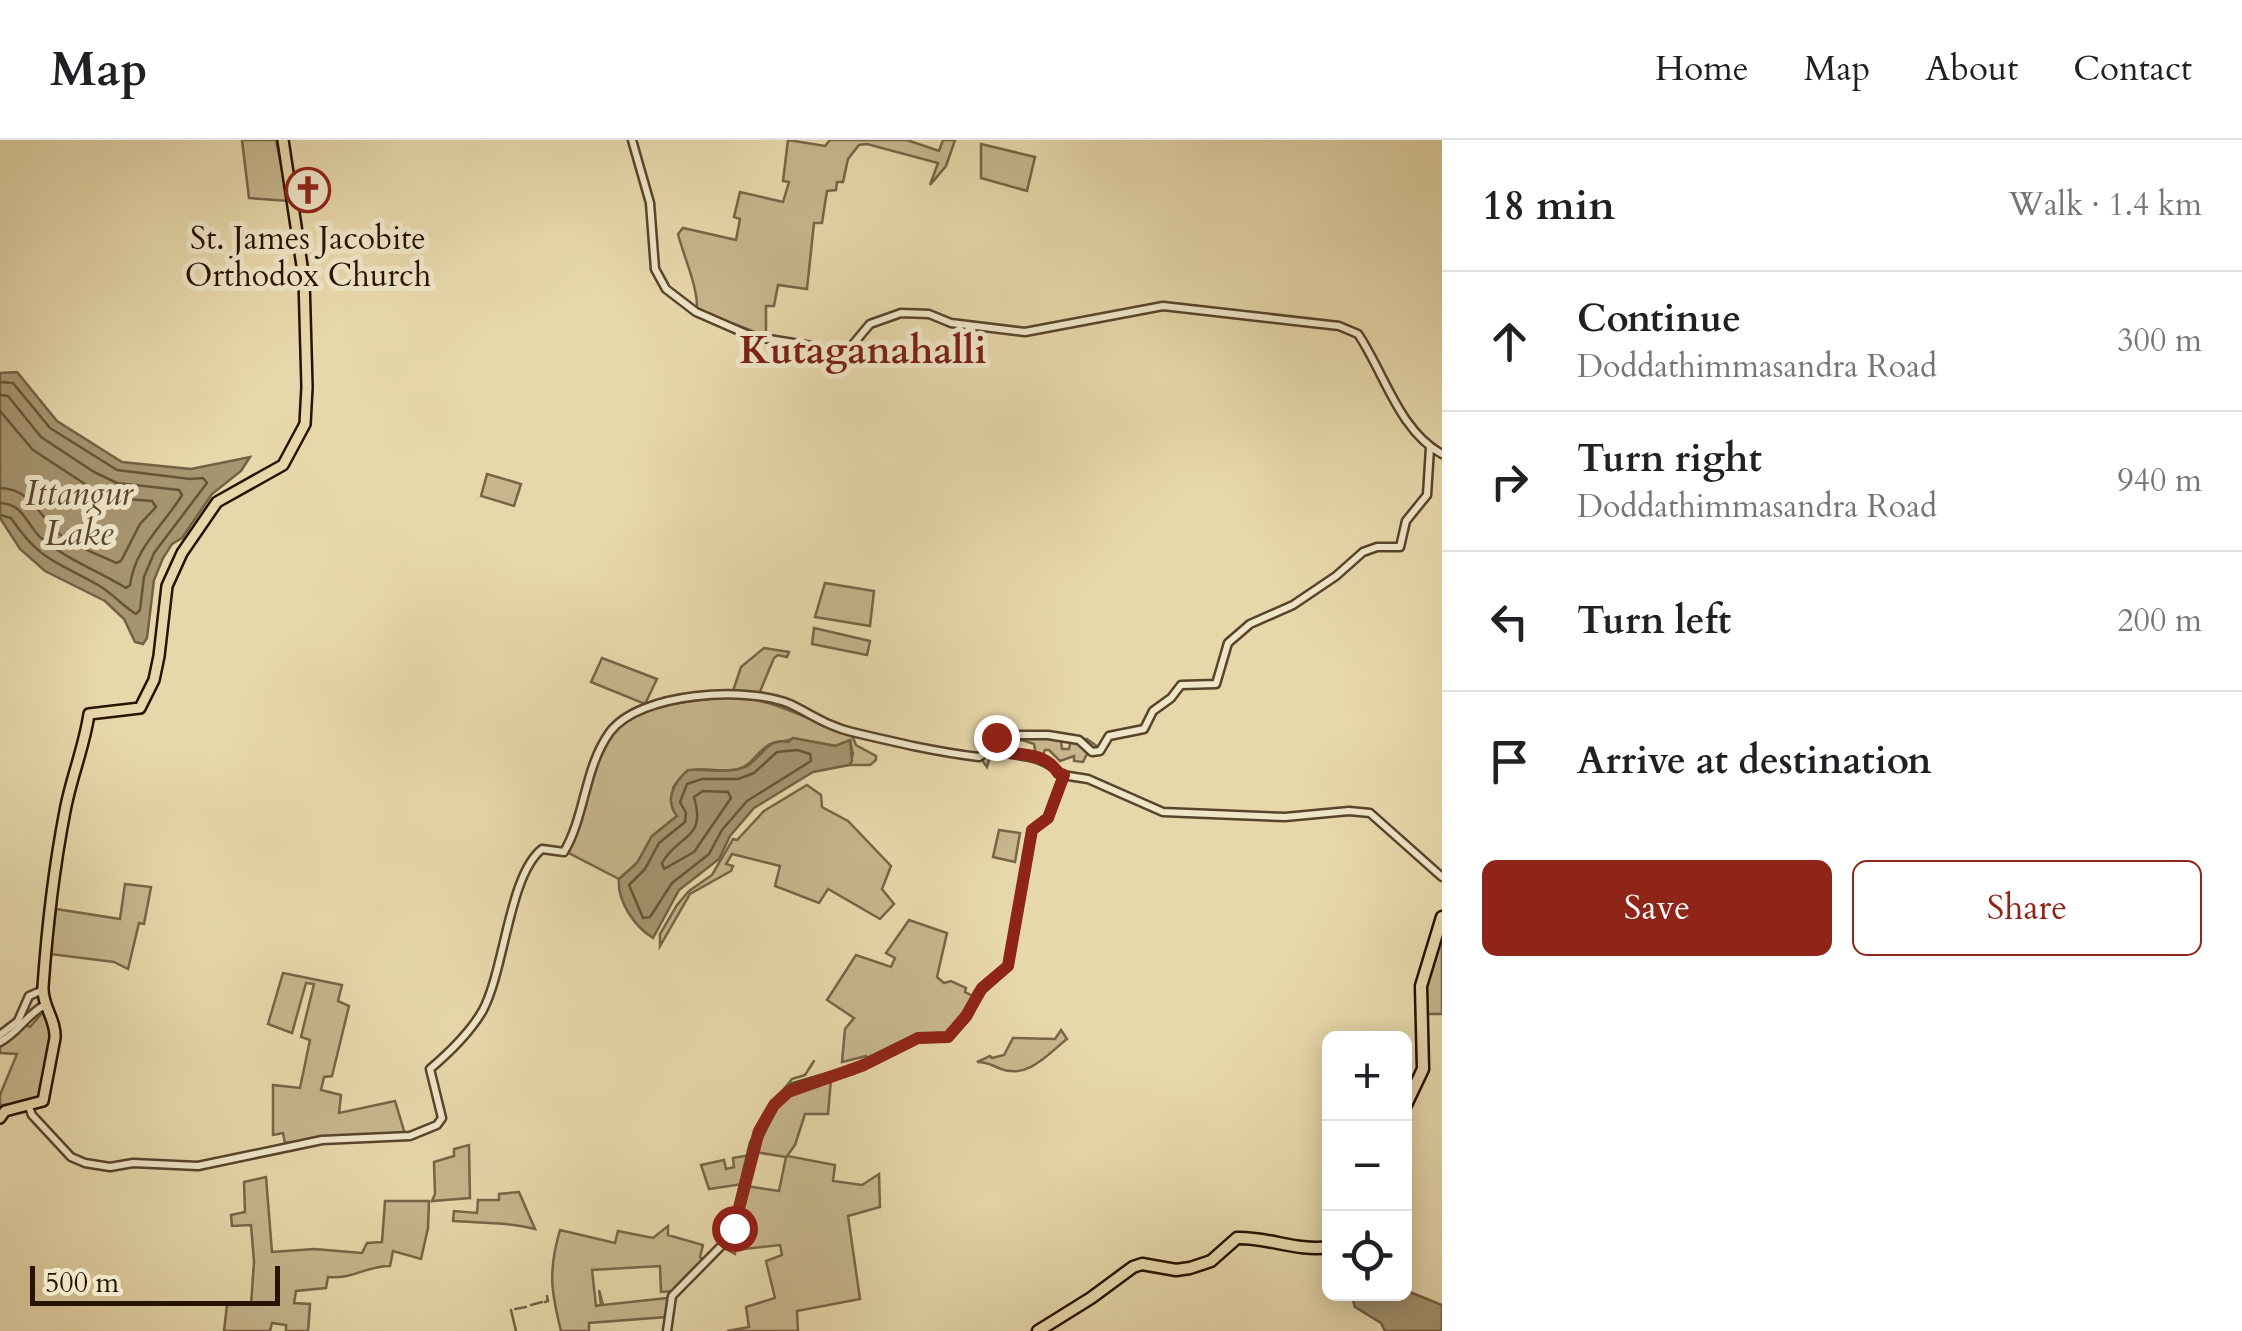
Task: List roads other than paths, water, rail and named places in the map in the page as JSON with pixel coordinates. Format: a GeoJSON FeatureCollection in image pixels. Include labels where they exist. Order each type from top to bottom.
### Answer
{"type":"FeatureCollection","features":[{"type":"Feature","properties":{"kind":"highway"},"geometry":{"type":"LineString","coordinates":[[1412,1092],[1423,1069],[1422,986],[1442,917]]}},
{"type":"Feature","properties":{"kind":"highway"},"geometry":{"type":"LineString","coordinates":[[1038,1331],[1138,1265],[1190,1268],[1210,1261],[1236,1238],[1298,1248],[1322,1247]]}},
{"type":"Feature","properties":{"kind":"main road"},"geometry":{"type":"LineString","coordinates":[[0,1118],[4,1111],[42,1101],[56,1038],[43,990],[66,808],[85,743],[89,714],[140,708],[154,680],[167,586],[182,553],[218,502],[283,466],[305,424],[304,279],[283,140]]}},
{"type":"Feature","properties":{"kind":"street"},"geometry":{"type":"LineString","coordinates":[[632,140],[650,204],[655,270],[666,289],[696,312],[750,336],[818,346],[838,357],[870,324],[892,314],[930,314],[951,323],[1025,332],[1164,306],[1338,326],[1353,330],[1362,340],[1376,370],[1430,448],[1442,454]]}},
{"type":"Feature","properties":{"kind":"street"},"geometry":{"type":"LineString","coordinates":[[30,1107],[32,1115],[72,1157],[110,1167],[133,1163],[198,1166],[322,1140],[410,1136],[436,1124],[442,1118],[441,1107],[430,1069],[450,1052],[482,1012],[492,989],[522,875],[542,849],[564,852],[576,826],[587,779],[618,723],[642,708],[728,694],[749,695],[789,704],[816,720],[856,733],[943,753],[979,757],[998,735],[1048,735],[1079,740],[1092,752],[1100,751],[1109,736],[1144,729],[1153,711],[1172,698],[1181,685],[1216,684],[1228,643],[1250,624],[1294,604],[1370,548],[1400,547],[1406,522],[1427,495],[1430,448]]}},
{"type":"Feature","properties":{"kind":"street"},"geometry":{"type":"LineString","coordinates":[[989,750],[1032,755],[1054,766],[1058,773],[1088,779],[1162,812],[1286,817],[1370,813],[1442,877]]}},
{"type":"Feature","properties":{"kind":"street"},"geometry":{"type":"LineString","coordinates":[[666,1331],[672,1296],[732,1235],[754,1144],[774,1105],[794,1087],[852,1070],[918,1038],[948,1037],[982,988],[1008,966],[1032,830],[1048,818],[1064,775]]}},
{"type":"Feature","properties":{"kind":"street"},"geometry":{"type":"LineString","coordinates":[[0,1035],[18,1021],[30,996],[43,990]]}},
{"type":"Feature","properties":{"kind":"street"},"geometry":{"type":"LineString","coordinates":[[0,1042],[12,1036],[33,1011],[44,1005]]}},
{"type":"Feature","properties":{"kind":"water","name":"Ittangur Lake"},"geometry":{"type":"Polygon","coordinates":[[[17,372],[57,421],[122,462],[191,469],[250,457],[241,471],[212,494],[163,558],[154,580],[143,644],[135,642],[124,619],[105,601],[45,571],[20,549],[0,518],[0,373],[17,372]]]}},
{"type":"Feature","properties":{"kind":"water"},"geometry":{"type":"Polygon","coordinates":[[[793,738],[835,746],[850,740],[852,761],[849,765],[813,772],[754,808],[730,836],[719,859],[679,890],[653,938],[646,933],[624,904],[619,879],[637,863],[652,836],[677,816],[671,798],[679,780],[688,770],[740,769],[775,742],[793,738]]]}},
{"type":"Feature","properties":{"kind":"water"},"geometry":{"type":"Polygon","coordinates":[[[1412,1293],[1442,1305],[1442,1331],[1385,1331],[1381,1323],[1355,1307],[1353,1301],[1412,1301],[1412,1293]]]}},
{"type":"Feature","properties":{"kind":"waterway"},"geometry":{"type":"LineString","coordinates":[[776,1099],[792,1079],[805,1075],[814,1061]]}},
{"type":"Feature","properties":{"kind":"waterway"},"geometry":{"type":"LineString","coordinates":[[748,1154],[754,1131],[769,1108]]}},
{"type":"Feature","properties":{"kind":"waterway"},"geometry":{"type":"LineString","coordinates":[[545,1302],[547,1296]]}},
{"type":"Feature","properties":{"kind":"waterway"},"geometry":{"type":"LineString","coordinates":[[531,1305],[542,1302]]}},
{"type":"Feature","properties":{"kind":"waterway"},"geometry":{"type":"LineString","coordinates":[[515,1309],[526,1307]]}},
{"type":"Feature","properties":{"kind":"waterway"},"geometry":{"type":"LineString","coordinates":[[511,1310],[516,1331]]}},
{"type":"Feature","properties":{"kind":"place","name":"St. James Jacobite Orthodox Church"},"geometry":{"type":"Point","coordinates":[308,190]}},
{"type":"Feature","properties":{"kind":"district","name":"Kutaganahalli"},"geometry":{"type":"Point","coordinates":[863,350]}}]}
